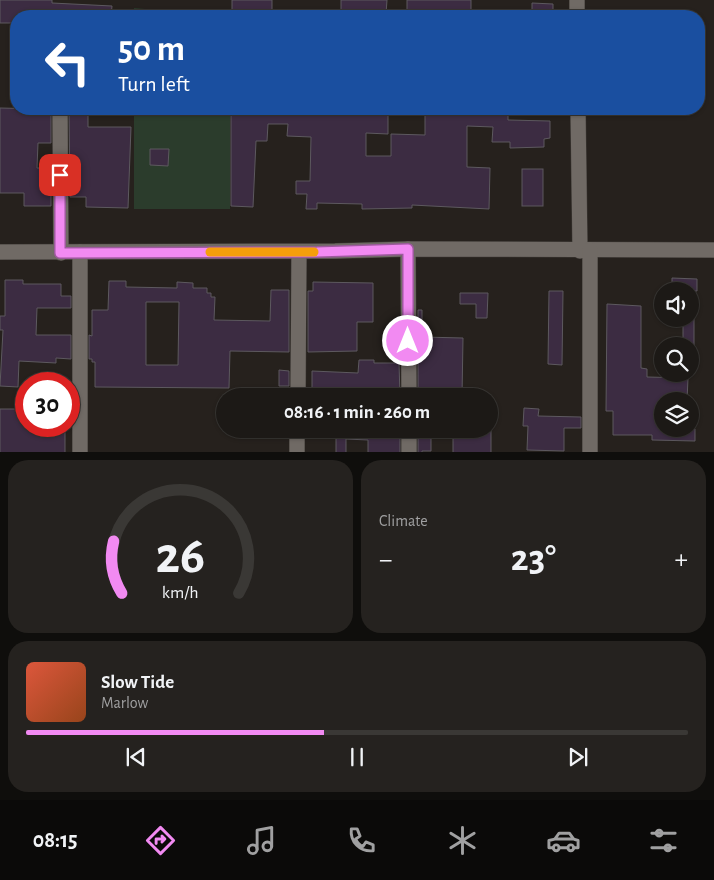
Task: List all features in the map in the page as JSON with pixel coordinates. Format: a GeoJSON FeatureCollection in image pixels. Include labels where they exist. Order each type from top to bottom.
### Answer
{"type":"FeatureCollection","features":[{"type":"Feature","properties":{"kind":"street"},"geometry":{"type":"LineString","coordinates":[[60,115],[60,253]]}},
{"type":"Feature","properties":{"kind":"street"},"geometry":{"type":"LineString","coordinates":[[578,115],[585,250],[590,452]]}},
{"type":"Feature","properties":{"kind":"street"},"geometry":{"type":"LineString","coordinates":[[0,252],[299,252],[408,249],[714,250]]}},
{"type":"Feature","properties":{"kind":"street"},"geometry":{"type":"LineString","coordinates":[[408,249],[409,388]]}},
{"type":"Feature","properties":{"kind":"street"},"geometry":{"type":"LineString","coordinates":[[80,252],[80,452]]}},
{"type":"Feature","properties":{"kind":"street"},"geometry":{"type":"LineString","coordinates":[[298,388],[299,252]]}},
{"type":"Feature","properties":{"kind":"street"},"geometry":{"type":"LineString","coordinates":[[297,438],[297,452]]}},
{"type":"Feature","properties":{"kind":"street"},"geometry":{"type":"LineString","coordinates":[[409,438],[409,452]]}},
{"type":"Feature","properties":{"kind":"green space"},"geometry":{"type":"Polygon","coordinates":[[[134,8],[157,10],[134,10],[134,8]]]}},
{"type":"Feature","properties":{"kind":"green space"},"geometry":{"type":"Polygon","coordinates":[[[134,115],[230,115],[230,209],[134,209],[134,115]]]}},
{"type":"Feature","properties":{"kind":"building"},"geometry":{"type":"Polygon","coordinates":[[[0,0],[52,0],[52,3],[112,6],[112,10],[10,10],[10,23],[0,23],[0,0]]]}},
{"type":"Feature","properties":{"kind":"building"},"geometry":{"type":"Polygon","coordinates":[[[232,0],[272,0],[272,10],[232,10],[232,0]]]}},
{"type":"Feature","properties":{"kind":"building"},"geometry":{"type":"Polygon","coordinates":[[[341,0],[387,0],[386,10],[341,10],[341,0]]]}},
{"type":"Feature","properties":{"kind":"building"},"geometry":{"type":"Polygon","coordinates":[[[407,0],[471,0],[471,10],[407,10],[407,0]]]}},
{"type":"Feature","properties":{"kind":"building"},"geometry":{"type":"Polygon","coordinates":[[[532,3],[553,4],[553,10],[532,10],[532,3]]]}},
{"type":"Feature","properties":{"kind":"building"},"geometry":{"type":"Polygon","coordinates":[[[0,108],[10,108],[10,115],[51,115],[51,143],[38,143],[37,168],[51,168],[51,206],[24,206],[24,193],[0,193],[0,108]]]}},
{"type":"Feature","properties":{"kind":"building"},"geometry":{"type":"Polygon","coordinates":[[[69,115],[88,115],[88,127],[131,127],[128,208],[86,207],[86,197],[70,197],[69,115]]]}},
{"type":"Feature","properties":{"kind":"building"},"geometry":{"type":"Polygon","coordinates":[[[231,115],[388,115],[388,134],[366,133],[366,156],[391,156],[391,134],[425,135],[425,115],[508,115],[508,120],[550,121],[550,138],[544,139],[544,147],[510,148],[510,142],[492,142],[493,127],[467,126],[467,167],[490,168],[489,209],[412,205],[412,208],[362,209],[362,204],[317,203],[317,209],[306,209],[307,194],[296,194],[296,181],[310,181],[311,137],[287,136],[288,124],[268,124],[267,141],[256,141],[253,207],[231,206],[231,115]]]}},
{"type":"Feature","properties":{"kind":"building"},"geometry":{"type":"Polygon","coordinates":[[[150,149],[169,149],[168,166],[150,165],[150,149]]]}},
{"type":"Feature","properties":{"kind":"building"},"geometry":{"type":"Polygon","coordinates":[[[522,169],[543,169],[543,206],[522,206],[522,169]]]}},
{"type":"Feature","properties":{"kind":"building"},"geometry":{"type":"Polygon","coordinates":[[[672,278],[697,279],[697,282],[672,282],[672,278]]]}},
{"type":"Feature","properties":{"kind":"building"},"geometry":{"type":"Polygon","coordinates":[[[5,280],[23,280],[23,284],[61,284],[61,296],[71,296],[71,308],[37,308],[36,335],[71,335],[71,359],[56,358],[56,363],[19,361],[19,372],[15,372],[15,387],[0,386],[3,330],[0,330],[0,316],[5,316],[5,280]]]}},
{"type":"Feature","properties":{"kind":"building"},"geometry":{"type":"Polygon","coordinates":[[[109,281],[126,281],[126,287],[177,288],[177,282],[193,283],[193,288],[207,288],[207,293],[211,293],[211,297],[215,297],[214,320],[270,321],[271,290],[289,290],[289,352],[230,351],[229,388],[95,387],[95,362],[89,359],[89,335],[92,336],[92,310],[108,310],[109,281]],[[146,302],[146,365],[178,365],[179,302],[146,302]]]}},
{"type":"Feature","properties":{"kind":"building"},"geometry":{"type":"Polygon","coordinates":[[[313,282],[373,283],[373,322],[357,322],[357,351],[308,352],[308,291],[313,291],[313,282]]]}},
{"type":"Feature","properties":{"kind":"building"},"geometry":{"type":"Polygon","coordinates":[[[549,291],[563,291],[562,365],[548,364],[549,291]]]}},
{"type":"Feature","properties":{"kind":"building"},"geometry":{"type":"Polygon","coordinates":[[[460,293],[488,293],[487,318],[476,318],[476,304],[460,304],[460,293]]]}},
{"type":"Feature","properties":{"kind":"building"},"geometry":{"type":"Polygon","coordinates":[[[607,304],[641,306],[641,368],[647,369],[647,377],[654,377],[654,382],[688,382],[687,392],[654,392],[654,437],[695,437],[695,441],[652,440],[652,435],[613,435],[613,411],[606,411],[607,304]]]}},
{"type":"Feature","properties":{"kind":"building"},"geometry":{"type":"Polygon","coordinates":[[[418,310],[422,310],[422,337],[463,338],[462,388],[418,388],[418,310]]]}},
{"type":"Feature","properties":{"kind":"building"},"geometry":{"type":"Polygon","coordinates":[[[683,327],[694,327],[694,337],[683,337],[683,327]]]}},
{"type":"Feature","properties":{"kind":"building"},"geometry":{"type":"Polygon","coordinates":[[[359,360],[374,360],[374,363],[399,363],[400,388],[312,388],[312,371],[358,373],[359,360]]]}},
{"type":"Feature","properties":{"kind":"building"},"geometry":{"type":"Polygon","coordinates":[[[279,370],[289,371],[289,386],[279,386],[279,370]]]}},
{"type":"Feature","properties":{"kind":"building"},"geometry":{"type":"Polygon","coordinates":[[[524,408],[539,409],[538,416],[581,417],[581,428],[564,428],[564,451],[527,450],[528,426],[523,426],[524,408]]]}},
{"type":"Feature","properties":{"kind":"building"},"geometry":{"type":"Polygon","coordinates":[[[0,409],[15,409],[15,437],[65,437],[65,452],[0,452],[0,409]]]}},
{"type":"Feature","properties":{"kind":"building"},"geometry":{"type":"Polygon","coordinates":[[[336,438],[400,438],[400,452],[368,452],[368,440],[346,439],[346,452],[336,452],[336,438]]]}},
{"type":"Feature","properties":{"kind":"building"},"geometry":{"type":"Polygon","coordinates":[[[418,438],[431,438],[431,451],[418,452],[418,438]]]}},
{"type":"Feature","properties":{"kind":"building"},"geometry":{"type":"Polygon","coordinates":[[[453,438],[491,438],[491,452],[453,452],[453,438]]]}},
{"type":"Feature","properties":{"kind":"slow traffic"},"geometry":{"type":"LineString","coordinates":[[210,252],[314,252]]}},
{"type":"Feature","properties":{"kind":"route"},"geometry":{"type":"LineString","coordinates":[[60,175],[60,253],[317,252],[408,249],[408,341]]}}]}
